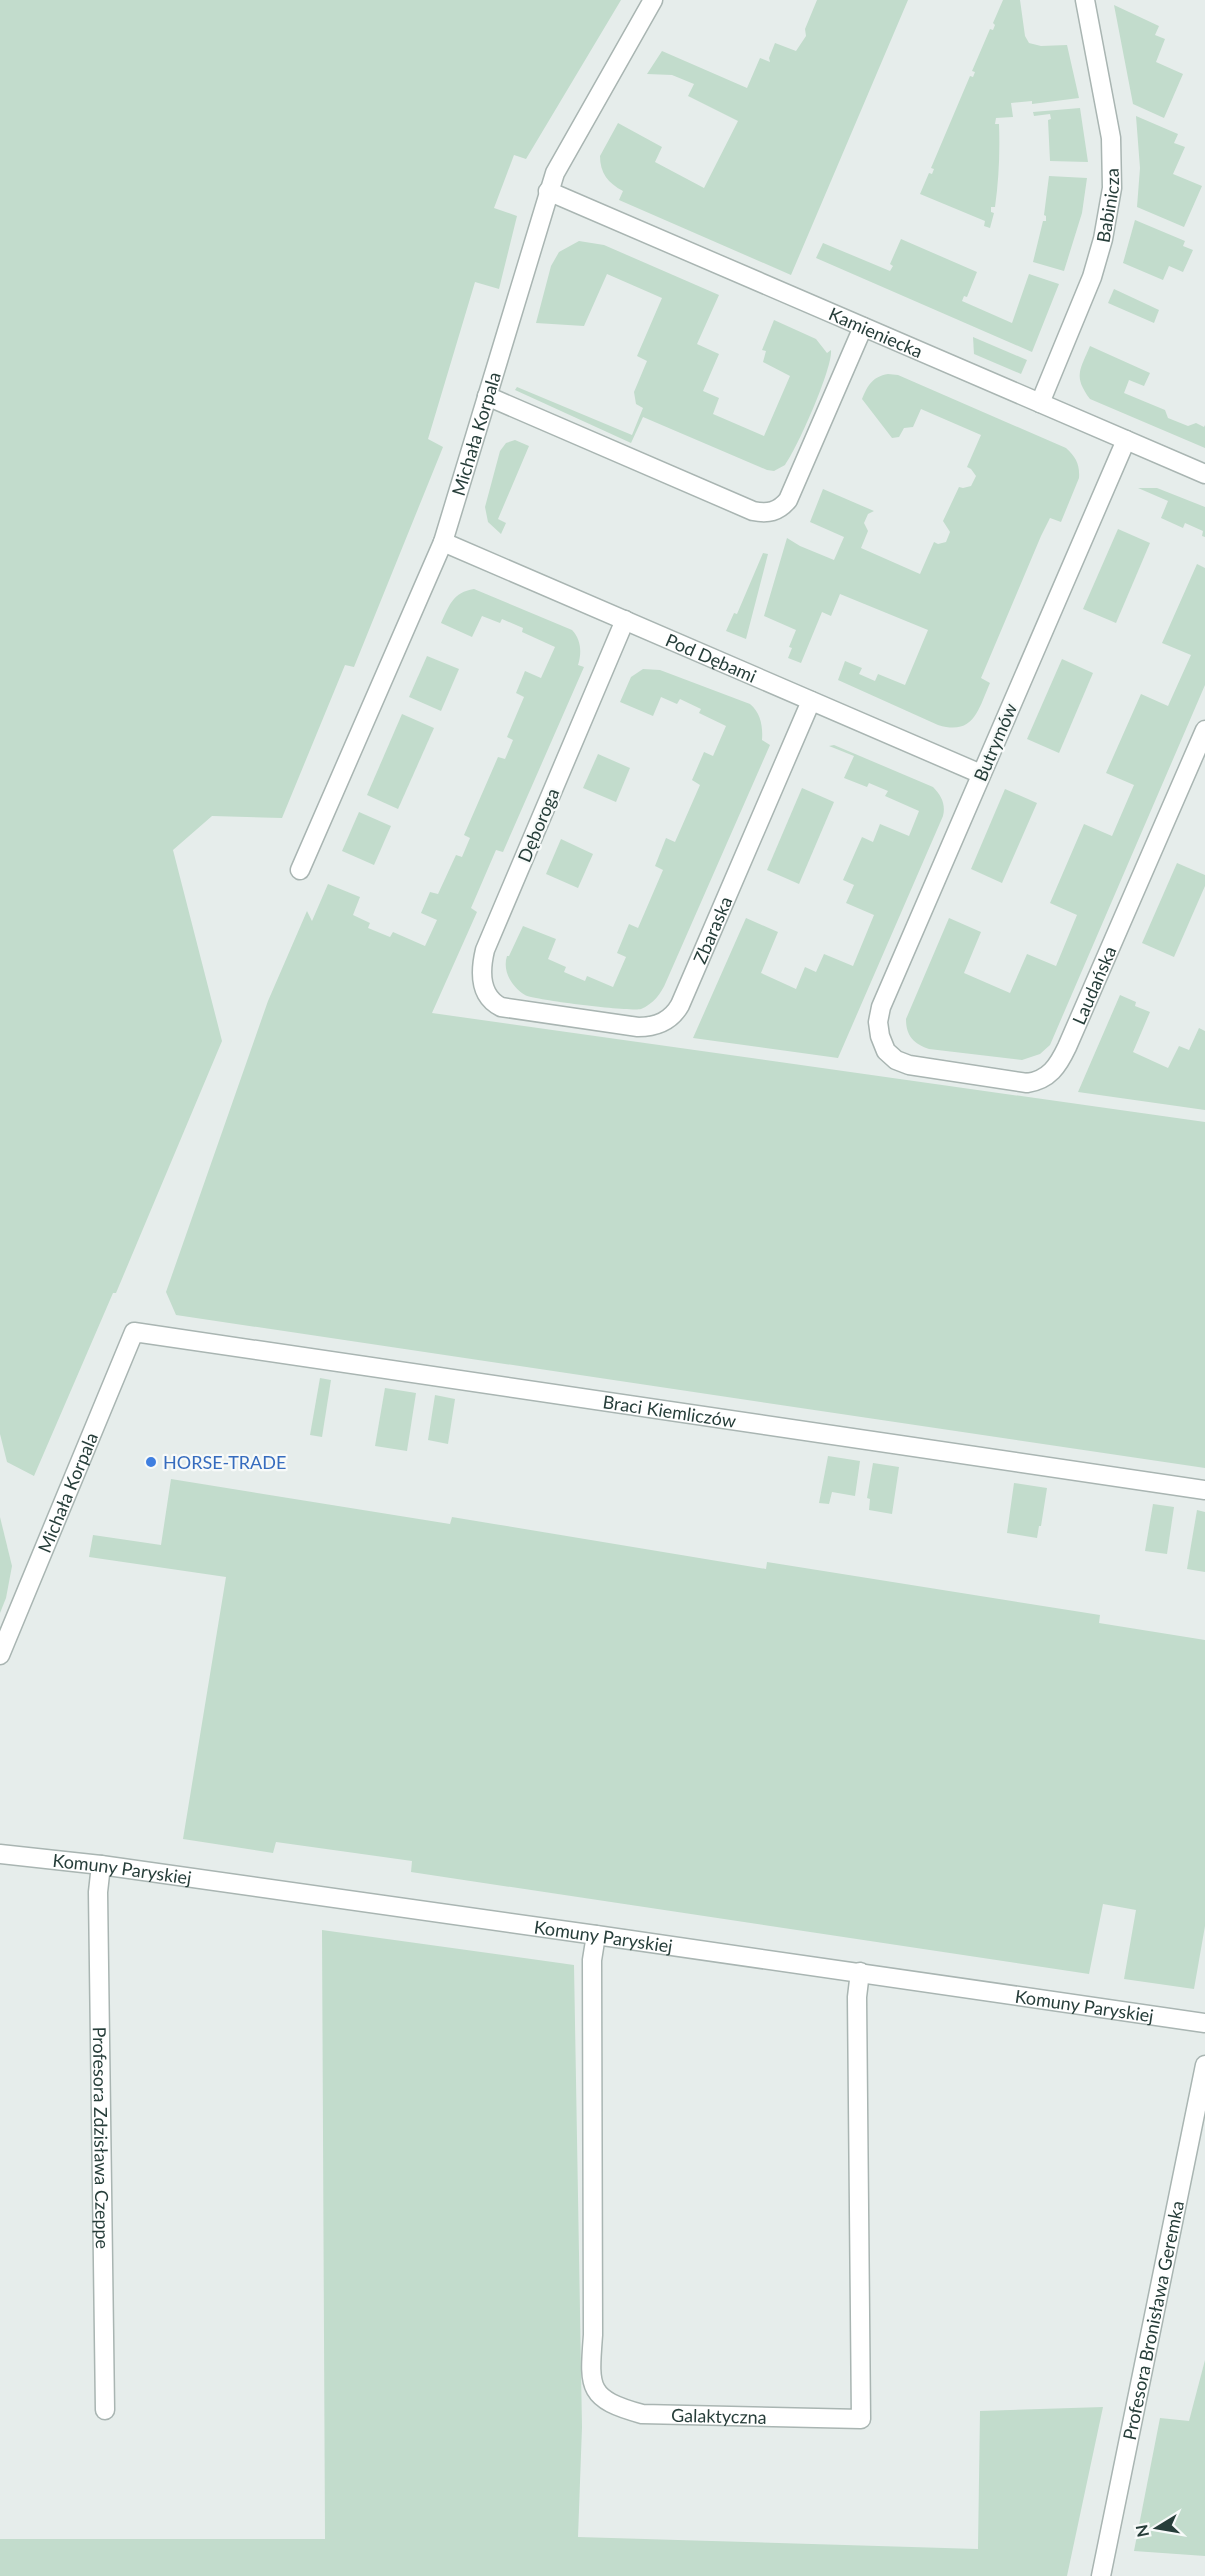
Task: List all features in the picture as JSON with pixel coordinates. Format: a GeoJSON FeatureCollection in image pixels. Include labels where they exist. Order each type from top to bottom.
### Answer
{"type":"FeatureCollection","features":[{"type":"Feature","properties":{"kind":"street","name":"Michała Korpala"},"geometry":{"type":"LineString","coordinates":[[300,870],[443,542],[548,190],[564,155],[653,0]]}},
{"type":"Feature","properties":{"kind":"street","name":"Babinicza"},"geometry":{"type":"LineString","coordinates":[[1040,403],[1095,268],[1112,188],[1111,138],[1084,0]]}},
{"type":"Feature","properties":{"kind":"street","name":"Kamieniecka"},"geometry":{"type":"LineString","coordinates":[[548,190],[1205,474]]}},
{"type":"Feature","properties":{"kind":"street"},"geometry":{"type":"LineString","coordinates":[[487,396],[753,511],[767,513],[779,509],[788,500],[863,327]]}},
{"type":"Feature","properties":{"kind":"street","name":"Butrymów"},"geometry":{"type":"LineString","coordinates":[[884,1046],[878,1022],[880,1011],[1126,440]]}},
{"type":"Feature","properties":{"kind":"street","name":"Pod Dębami"},"geometry":{"type":"LineString","coordinates":[[443,542],[981,774]]}},
{"type":"Feature","properties":{"kind":"street","name":"Dęboroga"},"geometry":{"type":"LineString","coordinates":[[522,1012],[501,1007],[488,995],[482,974],[485,950],[625,620]]}},
{"type":"Feature","properties":{"kind":"street","name":"Zbaraska"},"geometry":{"type":"LineString","coordinates":[[522,1012],[638,1028],[656,1025],[672,1017],[680,1005],[811,701]]}},
{"type":"Feature","properties":{"kind":"street","name":"Laudańska"},"geometry":{"type":"LineString","coordinates":[[884,1046],[896,1060],[909,1065],[1027,1083],[1038,1080],[1054,1070],[1067,1047],[1205,730]]}},
{"type":"Feature","properties":{"kind":"street","name":"Michała Korpala"},"geometry":{"type":"LineString","coordinates":[[0,1655],[134,1332]]}},
{"type":"Feature","properties":{"kind":"street","name":"Braci Kiemliczów"},"geometry":{"type":"LineString","coordinates":[[134,1332],[1205,1490]]}},
{"type":"Feature","properties":{"kind":"street","name":"Komuny Paryskiej"},"geometry":{"type":"LineString","coordinates":[[0,1854],[101,1865],[1205,2023]]}},
{"type":"Feature","properties":{"kind":"street","name":"Profesora Zdzisława Czeppe"},"geometry":{"type":"LineString","coordinates":[[101,1865],[98,1892],[105,2410]]}},
{"type":"Feature","properties":{"kind":"street","name":"Galaktyczna"},"geometry":{"type":"LineString","coordinates":[[596,1935],[592,1960],[593,2335],[590,2375],[597,2393],[612,2405],[642,2414],[861,2419],[857,1997],[860,1972]]}},
{"type":"Feature","properties":{"kind":"street","name":"Profesora Bronisława Geremka"},"geometry":{"type":"LineString","coordinates":[[1101,2576],[1205,2065]]}},
{"type":"Feature","properties":{"kind":"green space"},"geometry":{"type":"Polygon","coordinates":[[[0,0],[621,0],[526,159],[514,155],[494,208],[517,216],[499,289],[475,282],[428,439],[443,447],[354,667],[345,665],[282,818],[212,816],[173,850],[222,1041],[116,1293],[113,1293],[34,1476],[7,1462],[0,1434],[0,0]]]}},
{"type":"Feature","properties":{"kind":"green space"},"geometry":{"type":"Polygon","coordinates":[[[817,0],[908,0],[791,275],[619,200],[623,191],[606,177],[601,168],[600,156],[618,123],[662,147],[655,162],[704,188],[738,121],[688,96],[694,84],[672,75],[647,74],[662,51],[747,88],[760,58],[770,62],[769,58],[775,43],[796,51],[806,36],[805,29],[817,0]]]}},
{"type":"Feature","properties":{"kind":"green space"},"geometry":{"type":"Polygon","coordinates":[[[1003,0],[1020,0],[1025,36],[1029,43],[1041,46],[1067,45],[1079,98],[1032,104],[1032,101],[1011,103],[1013,117],[996,118],[995,124],[999,124],[999,166],[995,207],[991,207],[991,212],[994,213],[990,228],[984,226],[985,221],[920,194],[929,173],[932,174],[934,169],[931,168],[970,76],[973,77],[975,72],[972,71],[990,29],[993,30],[995,25],[993,23],[1003,0]]]}},
{"type":"Feature","properties":{"kind":"green space"},"geometry":{"type":"Polygon","coordinates":[[[1114,5],[1159,26],[1155,35],[1165,39],[1156,62],[1183,74],[1164,118],[1133,104],[1114,5]]]}},
{"type":"Feature","properties":{"kind":"green space"},"geometry":{"type":"Polygon","coordinates":[[[1080,108],[1088,162],[1050,161],[1048,120],[1051,119],[1050,114],[1034,116],[1033,112],[1080,108]]]}},
{"type":"Feature","properties":{"kind":"green space"},"geometry":{"type":"Polygon","coordinates":[[[1136,116],[1178,134],[1174,143],[1185,147],[1173,174],[1202,186],[1184,227],[1137,207],[1140,168],[1136,116]]]}},
{"type":"Feature","properties":{"kind":"green space"},"geometry":{"type":"Polygon","coordinates":[[[1049,176],[1087,178],[1082,213],[1064,271],[1033,262],[1043,221],[1046,221],[1044,215],[1049,176]]]}},
{"type":"Feature","properties":{"kind":"green space"},"geometry":{"type":"Polygon","coordinates":[[[1135,220],[1185,241],[1183,246],[1193,250],[1183,272],[1169,266],[1163,280],[1123,263],[1135,220]]]}},
{"type":"Feature","properties":{"kind":"green space"},"geometry":{"type":"Polygon","coordinates":[[[901,239],[977,272],[967,297],[964,296],[962,301],[1012,323],[1029,274],[1059,284],[1032,352],[816,258],[823,243],[890,271],[893,266],[890,264],[901,239]]]}},
{"type":"Feature","properties":{"kind":"green space"},"geometry":{"type":"Polygon","coordinates":[[[579,241],[604,245],[719,295],[697,344],[719,354],[703,391],[719,398],[713,414],[764,436],[790,376],[763,362],[766,351],[762,350],[774,320],[816,339],[827,353],[831,350],[826,373],[813,408],[798,443],[785,465],[774,471],[767,470],[643,417],[631,443],[515,390],[517,387],[632,435],[643,408],[636,404],[634,392],[647,361],[637,356],[662,298],[607,274],[584,326],[536,323],[551,266],[559,252],[579,241]]]}},
{"type":"Feature","properties":{"kind":"green space"},"geometry":{"type":"Polygon","coordinates":[[[1114,289],[1159,310],[1154,323],[1108,303],[1114,289]]]}},
{"type":"Feature","properties":{"kind":"green space"},"geometry":{"type":"Polygon","coordinates":[[[973,337],[1027,360],[1021,374],[974,354],[973,337]]]}},
{"type":"Feature","properties":{"kind":"green space"},"geometry":{"type":"Polygon","coordinates":[[[1090,346],[1150,373],[1144,386],[1129,380],[1124,393],[1165,410],[1168,418],[1188,426],[1196,423],[1204,427],[1205,425],[1205,448],[1090,399],[1081,384],[1080,373],[1090,346]]]}},
{"type":"Feature","properties":{"kind":"green space"},"geometry":{"type":"Polygon","coordinates":[[[888,374],[898,375],[1066,448],[1075,458],[1079,469],[1079,478],[1061,522],[1050,518],[981,678],[990,683],[978,711],[967,724],[960,727],[938,725],[838,680],[845,661],[862,668],[859,674],[875,681],[878,674],[905,685],[928,630],[840,594],[831,616],[822,612],[801,663],[788,658],[792,648],[789,647],[796,630],[764,616],[787,538],[834,560],[844,537],[810,522],[823,489],[874,511],[868,514],[864,523],[868,531],[861,548],[920,574],[934,542],[938,544],[946,542],[950,532],[943,521],[959,487],[971,486],[976,476],[967,467],[981,435],[921,409],[913,427],[904,428],[899,437],[892,438],[862,399],[871,382],[888,374]]]}},
{"type":"Feature","properties":{"kind":"green space"},"geometry":{"type":"Polygon","coordinates":[[[515,440],[529,446],[498,519],[506,523],[501,534],[488,522],[485,507],[500,451],[506,443],[515,440]]]}},
{"type":"Feature","properties":{"kind":"green space"},"geometry":{"type":"Polygon","coordinates":[[[1138,488],[1157,488],[1205,507],[1205,537],[1202,536],[1203,531],[1185,523],[1183,528],[1161,518],[1168,501],[1138,488]]]}},
{"type":"Feature","properties":{"kind":"green space"},"geometry":{"type":"Polygon","coordinates":[[[1118,529],[1150,543],[1116,623],[1083,609],[1118,529]]]}},
{"type":"Feature","properties":{"kind":"green space"},"geometry":{"type":"Polygon","coordinates":[[[763,553],[768,554],[746,639],[726,631],[734,613],[737,614],[763,553]]]}},
{"type":"Feature","properties":{"kind":"green space"},"geometry":{"type":"Polygon","coordinates":[[[1197,564],[1205,568],[1205,685],[1050,1045],[1040,1054],[1022,1060],[929,1049],[919,1045],[909,1035],[906,1019],[949,918],[981,932],[964,973],[1010,993],[1027,954],[1056,966],[1077,915],[1050,903],[1084,824],[1112,836],[1134,785],[1106,773],[1141,694],[1168,706],[1191,655],[1162,643],[1197,564]]]}},
{"type":"Feature","properties":{"kind":"green space"},"geometry":{"type":"Polygon","coordinates":[[[474,589],[572,630],[580,646],[578,665],[584,667],[503,852],[496,850],[471,908],[477,912],[432,1013],[1205,1122],[1205,1468],[176,1315],[166,1292],[268,1001],[307,911],[312,921],[328,884],[360,897],[353,915],[370,923],[368,928],[390,937],[393,932],[425,946],[437,920],[421,913],[430,892],[438,894],[456,855],[462,857],[470,838],[464,835],[498,757],[505,759],[513,740],[507,737],[524,697],[516,693],[525,671],[541,678],[555,647],[522,632],[523,628],[502,619],[500,623],[482,616],[472,637],[441,623],[456,597],[474,589]]]}},
{"type":"Feature","properties":{"kind":"green space"},"geometry":{"type":"Polygon","coordinates":[[[427,656],[459,669],[441,711],[409,697],[427,656]]]}},
{"type":"Feature","properties":{"kind":"green space"},"geometry":{"type":"Polygon","coordinates":[[[1062,659],[1093,673],[1059,753],[1027,739],[1062,659]]]}},
{"type":"Feature","properties":{"kind":"green space"},"geometry":{"type":"Polygon","coordinates":[[[643,669],[660,670],[750,704],[760,720],[762,740],[770,745],[662,991],[656,998],[641,1009],[634,1009],[563,1002],[525,995],[512,983],[506,967],[507,956],[523,926],[556,939],[548,959],[566,967],[564,972],[585,981],[587,976],[613,987],[626,957],[617,953],[629,924],[638,928],[663,870],[655,866],[666,838],[675,842],[700,785],[692,780],[704,752],[713,756],[726,726],[699,713],[701,709],[680,699],[677,704],[661,697],[653,716],[620,702],[631,677],[643,669]]]}},
{"type":"Feature","properties":{"kind":"green space"},"geometry":{"type":"Polygon","coordinates":[[[402,714],[434,728],[398,809],[367,795],[402,714]]]}},
{"type":"Feature","properties":{"kind":"green space"},"geometry":{"type":"Polygon","coordinates":[[[834,745],[933,787],[944,808],[943,816],[838,1058],[693,1038],[746,918],[778,932],[761,973],[796,989],[805,967],[816,972],[824,954],[853,966],[874,915],[846,903],[854,885],[843,880],[862,837],[873,842],[880,824],[909,836],[919,811],[885,796],[888,791],[869,783],[867,787],[844,778],[854,756],[829,746],[834,745]]]}},
{"type":"Feature","properties":{"kind":"green space"},"geometry":{"type":"Polygon","coordinates":[[[598,754],[630,768],[616,802],[583,788],[598,754]]]}},
{"type":"Feature","properties":{"kind":"green space"},"geometry":{"type":"Polygon","coordinates":[[[802,788],[834,802],[799,884],[767,870],[802,788]]]}},
{"type":"Feature","properties":{"kind":"green space"},"geometry":{"type":"Polygon","coordinates":[[[1005,789],[1037,803],[1002,883],[971,869],[1005,789]]]}},
{"type":"Feature","properties":{"kind":"green space"},"geometry":{"type":"Polygon","coordinates":[[[359,812],[391,826],[374,865],[342,851],[359,812]]]}},
{"type":"Feature","properties":{"kind":"green space"},"geometry":{"type":"Polygon","coordinates":[[[561,839],[593,854],[578,888],[546,874],[561,839]]]}},
{"type":"Feature","properties":{"kind":"green space"},"geometry":{"type":"Polygon","coordinates":[[[1177,863],[1205,875],[1205,886],[1174,957],[1142,943],[1177,863]]]}},
{"type":"Feature","properties":{"kind":"green space"},"geometry":{"type":"Polygon","coordinates":[[[1120,995],[1136,1002],[1135,1006],[1150,1012],[1133,1052],[1168,1068],[1179,1046],[1189,1050],[1199,1028],[1205,1031],[1205,1110],[1078,1092],[1120,995]]]}},
{"type":"Feature","properties":{"kind":"green space"},"geometry":{"type":"Polygon","coordinates":[[[320,1378],[331,1380],[322,1437],[310,1435],[320,1378]]]}},
{"type":"Feature","properties":{"kind":"green space"},"geometry":{"type":"Polygon","coordinates":[[[385,1388],[416,1393],[407,1451],[375,1446],[385,1388]]]}},
{"type":"Feature","properties":{"kind":"green space"},"geometry":{"type":"Polygon","coordinates":[[[435,1395],[455,1399],[448,1444],[428,1440],[435,1395]]]}},
{"type":"Feature","properties":{"kind":"green space"},"geometry":{"type":"Polygon","coordinates":[[[828,1456],[860,1461],[855,1496],[832,1492],[829,1504],[819,1503],[828,1456]]]}},
{"type":"Feature","properties":{"kind":"green space"},"geometry":{"type":"Polygon","coordinates":[[[873,1463],[899,1467],[892,1514],[869,1510],[870,1499],[867,1498],[873,1463]]]}},
{"type":"Feature","properties":{"kind":"green space"},"geometry":{"type":"Polygon","coordinates":[[[171,1479],[450,1524],[452,1517],[766,1569],[767,1562],[1100,1615],[1099,1623],[1205,1640],[1205,1926],[1194,1989],[1124,1979],[1136,1910],[1103,1904],[1089,1974],[411,1872],[412,1861],[276,1842],[273,1853],[183,1839],[226,1577],[89,1557],[93,1535],[161,1545],[171,1479]]]}},
{"type":"Feature","properties":{"kind":"green space"},"geometry":{"type":"Polygon","coordinates":[[[1014,1483],[1047,1488],[1037,1538],[1007,1533],[1014,1483]]]}},
{"type":"Feature","properties":{"kind":"green space"},"geometry":{"type":"Polygon","coordinates":[[[1153,1504],[1174,1507],[1167,1554],[1145,1551],[1153,1504]]]}},
{"type":"Feature","properties":{"kind":"green space"},"geometry":{"type":"Polygon","coordinates":[[[1197,1510],[1205,1512],[1205,1572],[1187,1569],[1197,1510]]]}},
{"type":"Feature","properties":{"kind":"green space"},"geometry":{"type":"Polygon","coordinates":[[[0,1517],[12,1566],[6,1598],[0,1613],[0,1517]]]}},
{"type":"Feature","properties":{"kind":"green space"},"geometry":{"type":"Polygon","coordinates":[[[322,1930],[574,1965],[582,2427],[578,2537],[978,2549],[980,2411],[1103,2407],[1067,2576],[0,2576],[0,2539],[325,2539],[322,1930]]]}},
{"type":"Feature","properties":{"kind":"green space"},"geometry":{"type":"Polygon","coordinates":[[[1205,2360],[1205,2556],[1134,2551],[1160,2418],[1189,2421],[1205,2360]]]}},
{"type":"Feature","properties":{"kind":"place","name":"HORSE-TRADE"},"geometry":{"type":"Point","coordinates":[151,1462]}}]}
